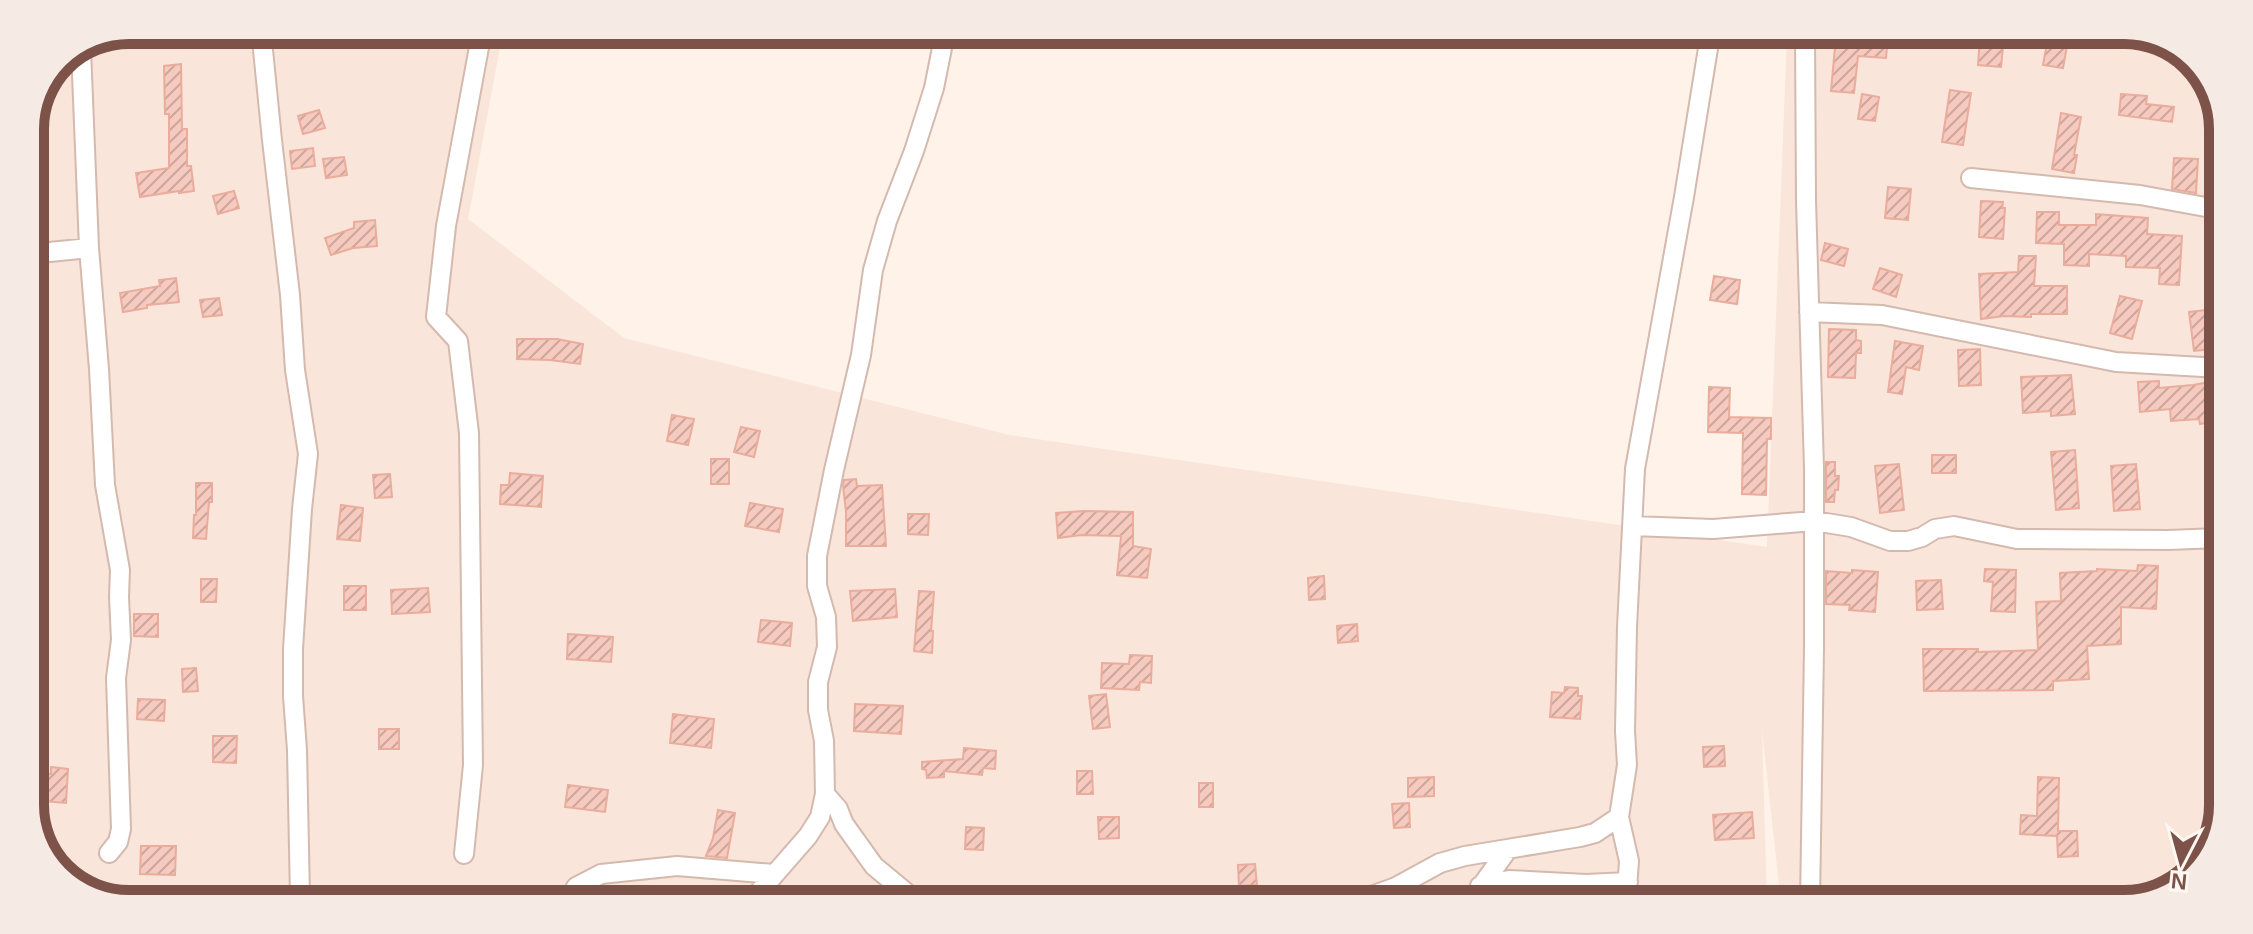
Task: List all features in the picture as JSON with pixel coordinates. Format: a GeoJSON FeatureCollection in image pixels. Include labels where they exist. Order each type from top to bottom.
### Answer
{"type":"FeatureCollection","features":[{"type":"Feature","properties":{"kind":"street"},"geometry":{"type":"LineString","coordinates":[[262,44],[290,295],[295,370],[308,454],[293,649],[300,890]]}},
{"type":"Feature","properties":{"kind":"street"},"geometry":{"type":"LineString","coordinates":[[464,854],[473,765],[469,433],[458,341],[436,317],[446,226],[480,44]]}},
{"type":"Feature","properties":{"kind":"street"},"geometry":{"type":"LineString","coordinates":[[761,890],[808,836],[820,817],[825,794],[818,682],[827,647],[826,617],[817,586],[817,556],[861,355],[873,270],[934,88],[942,44]]}},
{"type":"Feature","properties":{"kind":"street"},"geometry":{"type":"LineString","coordinates":[[1627,890],[1629,861],[1619,817],[1627,765],[1627,627],[1635,469],[1709,44]]}},
{"type":"Feature","properties":{"kind":"street"},"geometry":{"type":"LineString","coordinates":[[1805,44],[1814,521],[1810,890]]}},
{"type":"Feature","properties":{"kind":"street"},"geometry":{"type":"LineString","coordinates":[[81,59],[89,248],[105,485],[120,570],[121,640],[116,678],[121,829],[118,842],[109,853]]}},
{"type":"Feature","properties":{"kind":"street"},"geometry":{"type":"LineString","coordinates":[[1971,178],[2140,195],[2209,208]]}},
{"type":"Feature","properties":{"kind":"street"},"geometry":{"type":"LineString","coordinates":[[44,253],[89,248]]}},
{"type":"Feature","properties":{"kind":"street"},"geometry":{"type":"LineString","coordinates":[[1809,312],[1882,315],[2116,362],[2209,367]]}},
{"type":"Feature","properties":{"kind":"street"},"geometry":{"type":"LineString","coordinates":[[1632,526],[1713,529],[1814,521],[1851,527],[1890,541],[1908,541],[1935,529],[1954,526],[2017,539],[2209,538]]}},
{"type":"Feature","properties":{"kind":"street"},"geometry":{"type":"LineString","coordinates":[[825,794],[874,866],[903,890]]}},
{"type":"Feature","properties":{"kind":"street"},"geometry":{"type":"LineString","coordinates":[[1388,890],[1440,863],[1595,833],[1619,817]]}},
{"type":"Feature","properties":{"kind":"street"},"geometry":{"type":"LineString","coordinates":[[1478,890],[1508,849]]}},
{"type":"Feature","properties":{"kind":"street"},"geometry":{"type":"LineString","coordinates":[[575,890],[601,874],[677,866],[774,874]]}},
{"type":"Feature","properties":{"kind":"street"},"geometry":{"type":"LineString","coordinates":[[1485,890],[1509,880],[1586,884],[1628,882]]}},
{"type":"Feature","properties":{"kind":"shaded area"},"geometry":{"type":"Polygon","coordinates":[[[501,44],[468,219],[624,338],[1009,435],[1767,547],[1787,44],[2124,44],[2167,55],[2198,86],[2209,123],[2209,805],[2198,848],[2171,876],[2157,884],[2135,889],[1780,890],[1762,730],[1767,890],[129,890],[96,884],[77,873],[58,852],[48,833],[44,811],[44,123],[47,107],[61,77],[73,65],[96,50],[112,46],[501,44]]]}},
{"type":"Feature","properties":{"kind":"building"},"geometry":{"type":"Polygon","coordinates":[[[1835,44],[1887,44],[1886,58],[1858,56],[1854,93],[1831,91],[1835,44]]]}},
{"type":"Feature","properties":{"kind":"building"},"geometry":{"type":"Polygon","coordinates":[[[1980,44],[2003,44],[2001,67],[1978,65],[1980,44]]]}},
{"type":"Feature","properties":{"kind":"building"},"geometry":{"type":"Polygon","coordinates":[[[2047,44],[2067,46],[2063,68],[2043,65],[2047,44]]]}},
{"type":"Feature","properties":{"kind":"building"},"geometry":{"type":"Polygon","coordinates":[[[181,64],[182,129],[187,129],[187,166],[191,166],[194,191],[140,197],[136,173],[169,168],[169,114],[165,114],[164,66],[181,64]]]}},
{"type":"Feature","properties":{"kind":"building"},"geometry":{"type":"Polygon","coordinates":[[[1950,90],[1971,93],[1963,145],[1942,142],[1950,90]]]}},
{"type":"Feature","properties":{"kind":"building"},"geometry":{"type":"Polygon","coordinates":[[[1862,94],[1879,97],[1875,121],[1858,119],[1862,94]]]}},
{"type":"Feature","properties":{"kind":"building"},"geometry":{"type":"Polygon","coordinates":[[[2121,94],[2147,96],[2146,104],[2174,107],[2172,122],[2119,115],[2121,94]]]}},
{"type":"Feature","properties":{"kind":"building"},"geometry":{"type":"Polygon","coordinates":[[[319,110],[325,128],[303,134],[298,116],[319,110]]]}},
{"type":"Feature","properties":{"kind":"building"},"geometry":{"type":"Polygon","coordinates":[[[2061,113],[2081,117],[2074,173],[2052,169],[2061,113]]]}},
{"type":"Feature","properties":{"kind":"building"},"geometry":{"type":"Polygon","coordinates":[[[313,148],[315,166],[292,169],[290,151],[313,148]]]}},
{"type":"Feature","properties":{"kind":"building"},"geometry":{"type":"Polygon","coordinates":[[[344,157],[347,175],[326,178],[323,159],[344,157]]]}},
{"type":"Feature","properties":{"kind":"building"},"geometry":{"type":"Polygon","coordinates":[[[2174,158],[2198,159],[2196,193],[2172,189],[2174,158]]]}},
{"type":"Feature","properties":{"kind":"building"},"geometry":{"type":"Polygon","coordinates":[[[1888,187],[1911,189],[1908,220],[1885,218],[1888,187]]]}},
{"type":"Feature","properties":{"kind":"building"},"geometry":{"type":"Polygon","coordinates":[[[234,191],[239,208],[218,214],[213,196],[234,191]]]}},
{"type":"Feature","properties":{"kind":"building"},"geometry":{"type":"Polygon","coordinates":[[[1981,201],[2003,202],[2003,239],[1979,237],[1981,201]]]}},
{"type":"Feature","properties":{"kind":"building"},"geometry":{"type":"Polygon","coordinates":[[[2037,212],[2059,212],[2059,225],[2096,225],[2096,214],[2148,218],[2147,234],[2182,236],[2179,285],[2159,284],[2160,268],[2126,267],[2126,256],[2089,254],[2089,266],[2064,265],[2064,244],[2036,243],[2037,212]]]}},
{"type":"Feature","properties":{"kind":"building"},"geometry":{"type":"Polygon","coordinates":[[[375,220],[377,246],[353,248],[331,255],[325,238],[354,228],[354,222],[375,220]]]}},
{"type":"Feature","properties":{"kind":"building"},"geometry":{"type":"Polygon","coordinates":[[[1825,243],[1848,249],[1844,266],[1821,260],[1825,243]]]}},
{"type":"Feature","properties":{"kind":"building"},"geometry":{"type":"Polygon","coordinates":[[[2019,256],[2036,256],[2034,286],[2067,286],[2067,314],[1981,319],[1979,274],[2018,272],[2019,256]]]}},
{"type":"Feature","properties":{"kind":"building"},"geometry":{"type":"Polygon","coordinates":[[[1880,268],[1902,275],[1896,297],[1873,289],[1880,268]]]}},
{"type":"Feature","properties":{"kind":"building"},"geometry":{"type":"Polygon","coordinates":[[[1714,276],[1740,280],[1737,304],[1710,300],[1714,276]]]}},
{"type":"Feature","properties":{"kind":"building"},"geometry":{"type":"Polygon","coordinates":[[[176,278],[179,302],[147,305],[147,308],[123,312],[120,293],[160,286],[159,280],[176,278]]]}},
{"type":"Feature","properties":{"kind":"building"},"geometry":{"type":"Polygon","coordinates":[[[2120,296],[2142,301],[2132,339],[2110,333],[2120,296]]]}},
{"type":"Feature","properties":{"kind":"building"},"geometry":{"type":"Polygon","coordinates":[[[219,298],[222,315],[203,317],[200,300],[219,298]]]}},
{"type":"Feature","properties":{"kind":"building"},"geometry":{"type":"Polygon","coordinates":[[[2206,310],[2209,316],[2209,349],[2194,351],[2189,312],[2206,310]]]}},
{"type":"Feature","properties":{"kind":"building"},"geometry":{"type":"Polygon","coordinates":[[[1829,329],[1856,330],[1856,340],[1861,341],[1861,353],[1856,353],[1855,378],[1828,377],[1829,329]]]}},
{"type":"Feature","properties":{"kind":"building"},"geometry":{"type":"Polygon","coordinates":[[[517,339],[557,339],[583,344],[580,364],[517,359],[517,339]]]}},
{"type":"Feature","properties":{"kind":"building"},"geometry":{"type":"Polygon","coordinates":[[[1895,341],[1923,346],[1919,370],[1906,367],[1902,394],[1888,392],[1895,341]]]}},
{"type":"Feature","properties":{"kind":"building"},"geometry":{"type":"Polygon","coordinates":[[[1980,349],[1981,385],[1959,386],[1958,350],[1980,349]]]}},
{"type":"Feature","properties":{"kind":"building"},"geometry":{"type":"Polygon","coordinates":[[[2071,375],[2075,414],[2051,416],[2051,411],[2023,413],[2021,377],[2071,375]]]}},
{"type":"Feature","properties":{"kind":"building"},"geometry":{"type":"Polygon","coordinates":[[[2159,381],[2159,388],[2209,382],[2209,422],[2200,424],[2199,419],[2171,421],[2170,409],[2140,412],[2138,382],[2159,381]]]}},
{"type":"Feature","properties":{"kind":"building"},"geometry":{"type":"Polygon","coordinates":[[[1709,387],[1730,388],[1729,417],[1771,418],[1771,439],[1767,439],[1766,495],[1742,494],[1743,433],[1708,432],[1709,387]]]}},
{"type":"Feature","properties":{"kind":"building"},"geometry":{"type":"Polygon","coordinates":[[[672,415],[694,419],[688,445],[667,441],[672,415]]]}},
{"type":"Feature","properties":{"kind":"building"},"geometry":{"type":"Polygon","coordinates":[[[741,427],[760,431],[754,457],[734,452],[741,427]]]}},
{"type":"Feature","properties":{"kind":"building"},"geometry":{"type":"Polygon","coordinates":[[[2075,450],[2079,508],[2056,510],[2051,452],[2075,450]]]}},
{"type":"Feature","properties":{"kind":"building"},"geometry":{"type":"Polygon","coordinates":[[[1932,455],[1956,455],[1956,473],[1932,473],[1932,455]]]}},
{"type":"Feature","properties":{"kind":"building"},"geometry":{"type":"Polygon","coordinates":[[[711,459],[729,459],[729,484],[711,484],[711,459]]]}},
{"type":"Feature","properties":{"kind":"building"},"geometry":{"type":"Polygon","coordinates":[[[1826,462],[1835,462],[1835,476],[1839,476],[1834,502],[1826,502],[1826,462]]]}},
{"type":"Feature","properties":{"kind":"building"},"geometry":{"type":"Polygon","coordinates":[[[1899,464],[1904,510],[1880,513],[1875,466],[1899,464]]]}},
{"type":"Feature","properties":{"kind":"building"},"geometry":{"type":"Polygon","coordinates":[[[2136,464],[2140,509],[2114,511],[2111,466],[2136,464]]]}},
{"type":"Feature","properties":{"kind":"building"},"geometry":{"type":"Polygon","coordinates":[[[510,473],[543,476],[541,507],[500,504],[501,485],[509,485],[510,473]]]}},
{"type":"Feature","properties":{"kind":"building"},"geometry":{"type":"Polygon","coordinates":[[[390,474],[392,497],[375,498],[373,475],[390,474]]]}},
{"type":"Feature","properties":{"kind":"building"},"geometry":{"type":"Polygon","coordinates":[[[856,479],[857,486],[882,485],[886,546],[846,546],[843,485],[844,480],[856,479]]]}},
{"type":"Feature","properties":{"kind":"building"},"geometry":{"type":"Polygon","coordinates":[[[196,483],[212,483],[206,539],[193,538],[196,483]]]}},
{"type":"Feature","properties":{"kind":"building"},"geometry":{"type":"Polygon","coordinates":[[[750,503],[783,509],[779,532],[745,526],[750,503]]]}},
{"type":"Feature","properties":{"kind":"building"},"geometry":{"type":"Polygon","coordinates":[[[341,505],[363,508],[360,541],[337,539],[341,505]]]}},
{"type":"Feature","properties":{"kind":"building"},"geometry":{"type":"Polygon","coordinates":[[[1133,512],[1133,546],[1151,549],[1147,578],[1117,575],[1121,536],[1058,538],[1056,513],[1133,512]]]}},
{"type":"Feature","properties":{"kind":"building"},"geometry":{"type":"Polygon","coordinates":[[[908,514],[929,514],[928,535],[908,534],[908,514]]]}},
{"type":"Feature","properties":{"kind":"building"},"geometry":{"type":"Polygon","coordinates":[[[2138,565],[2158,566],[2156,609],[2121,607],[2121,644],[2087,646],[2089,679],[2053,681],[2053,690],[1924,691],[1923,649],[1978,649],[1978,652],[2038,650],[2036,602],[2061,601],[2060,573],[2097,569],[2137,571],[2138,565]]]}},
{"type":"Feature","properties":{"kind":"building"},"geometry":{"type":"Polygon","coordinates":[[[1985,569],[2016,570],[2015,612],[1991,611],[1993,582],[1984,581],[1985,569]]]}},
{"type":"Feature","properties":{"kind":"building"},"geometry":{"type":"Polygon","coordinates":[[[1852,570],[1878,572],[1875,612],[1849,610],[1850,605],[1826,604],[1826,571],[1852,573],[1852,570]]]}},
{"type":"Feature","properties":{"kind":"building"},"geometry":{"type":"Polygon","coordinates":[[[1324,576],[1325,599],[1309,600],[1308,578],[1324,576]]]}},
{"type":"Feature","properties":{"kind":"building"},"geometry":{"type":"Polygon","coordinates":[[[201,579],[217,579],[216,602],[201,602],[201,579]]]}},
{"type":"Feature","properties":{"kind":"building"},"geometry":{"type":"Polygon","coordinates":[[[1941,580],[1943,609],[1917,610],[1916,581],[1941,580]]]}},
{"type":"Feature","properties":{"kind":"building"},"geometry":{"type":"Polygon","coordinates":[[[344,586],[366,586],[366,610],[344,610],[344,586]]]}},
{"type":"Feature","properties":{"kind":"building"},"geometry":{"type":"Polygon","coordinates":[[[428,588],[430,612],[392,614],[391,590],[428,588]]]}},
{"type":"Feature","properties":{"kind":"building"},"geometry":{"type":"Polygon","coordinates":[[[895,589],[897,617],[853,621],[850,591],[895,589]]]}},
{"type":"Feature","properties":{"kind":"building"},"geometry":{"type":"Polygon","coordinates":[[[919,591],[934,592],[932,653],[914,651],[919,591]]]}},
{"type":"Feature","properties":{"kind":"building"},"geometry":{"type":"Polygon","coordinates":[[[134,614],[158,614],[158,637],[134,636],[134,614]]]}},
{"type":"Feature","properties":{"kind":"building"},"geometry":{"type":"Polygon","coordinates":[[[761,620],[792,623],[790,646],[758,642],[761,620]]]}},
{"type":"Feature","properties":{"kind":"building"},"geometry":{"type":"Polygon","coordinates":[[[1357,624],[1358,641],[1338,643],[1337,626],[1357,624]]]}},
{"type":"Feature","properties":{"kind":"building"},"geometry":{"type":"Polygon","coordinates":[[[568,634],[613,637],[611,662],[567,659],[568,634]]]}},
{"type":"Feature","properties":{"kind":"building"},"geometry":{"type":"Polygon","coordinates":[[[1130,655],[1152,656],[1151,683],[1140,682],[1139,690],[1101,688],[1102,663],[1129,664],[1130,655]]]}},
{"type":"Feature","properties":{"kind":"building"},"geometry":{"type":"Polygon","coordinates":[[[196,668],[198,691],[183,692],[182,669],[196,668]]]}},
{"type":"Feature","properties":{"kind":"building"},"geometry":{"type":"Polygon","coordinates":[[[1565,687],[1578,688],[1578,696],[1582,696],[1580,719],[1550,717],[1552,692],[1564,693],[1565,687]]]}},
{"type":"Feature","properties":{"kind":"building"},"geometry":{"type":"Polygon","coordinates":[[[1106,694],[1110,727],[1093,729],[1089,696],[1106,694]]]}},
{"type":"Feature","properties":{"kind":"building"},"geometry":{"type":"Polygon","coordinates":[[[138,699],[165,700],[164,721],[137,719],[138,699]]]}},
{"type":"Feature","properties":{"kind":"building"},"geometry":{"type":"Polygon","coordinates":[[[855,704],[903,706],[901,734],[854,731],[855,704]]]}},
{"type":"Feature","properties":{"kind":"building"},"geometry":{"type":"Polygon","coordinates":[[[673,714],[714,719],[711,748],[670,743],[673,714]]]}},
{"type":"Feature","properties":{"kind":"building"},"geometry":{"type":"Polygon","coordinates":[[[379,729],[399,729],[399,749],[379,749],[379,729]]]}},
{"type":"Feature","properties":{"kind":"building"},"geometry":{"type":"Polygon","coordinates":[[[213,736],[237,736],[236,763],[213,762],[213,736]]]}},
{"type":"Feature","properties":{"kind":"building"},"geometry":{"type":"Polygon","coordinates":[[[1724,746],[1725,766],[1704,767],[1703,747],[1724,746]]]}},
{"type":"Feature","properties":{"kind":"building"},"geometry":{"type":"Polygon","coordinates":[[[964,748],[996,751],[995,769],[983,768],[982,775],[944,771],[944,777],[927,778],[922,762],[963,759],[964,748]]]}},
{"type":"Feature","properties":{"kind":"building"},"geometry":{"type":"Polygon","coordinates":[[[51,767],[68,769],[66,803],[44,801],[44,774],[51,774],[51,767]]]}},
{"type":"Feature","properties":{"kind":"building"},"geometry":{"type":"Polygon","coordinates":[[[1077,771],[1092,771],[1093,794],[1077,794],[1077,771]]]}},
{"type":"Feature","properties":{"kind":"building"},"geometry":{"type":"Polygon","coordinates":[[[1434,777],[1434,796],[1408,797],[1408,778],[1434,777]]]}},
{"type":"Feature","properties":{"kind":"building"},"geometry":{"type":"Polygon","coordinates":[[[2038,777],[2059,778],[2058,831],[2077,831],[2078,856],[2058,857],[2057,836],[2020,834],[2021,815],[2037,816],[2038,777]]]}},
{"type":"Feature","properties":{"kind":"building"},"geometry":{"type":"Polygon","coordinates":[[[1199,783],[1213,783],[1213,807],[1199,807],[1199,783]]]}},
{"type":"Feature","properties":{"kind":"building"},"geometry":{"type":"Polygon","coordinates":[[[568,785],[608,790],[605,812],[565,807],[568,785]]]}},
{"type":"Feature","properties":{"kind":"building"},"geometry":{"type":"Polygon","coordinates":[[[1409,803],[1410,827],[1394,828],[1392,804],[1409,803]]]}},
{"type":"Feature","properties":{"kind":"building"},"geometry":{"type":"Polygon","coordinates":[[[718,810],[735,813],[727,858],[706,856],[718,810]]]}},
{"type":"Feature","properties":{"kind":"building"},"geometry":{"type":"Polygon","coordinates":[[[1752,812],[1754,838],[1715,840],[1713,815],[1752,812]]]}},
{"type":"Feature","properties":{"kind":"building"},"geometry":{"type":"Polygon","coordinates":[[[1098,817],[1119,817],[1119,838],[1099,839],[1098,817]]]}},
{"type":"Feature","properties":{"kind":"building"},"geometry":{"type":"Polygon","coordinates":[[[966,827],[984,828],[983,850],[965,849],[966,827]]]}},
{"type":"Feature","properties":{"kind":"building"},"geometry":{"type":"Polygon","coordinates":[[[141,846],[176,846],[175,875],[140,874],[141,846]]]}},
{"type":"Feature","properties":{"kind":"building"},"geometry":{"type":"Polygon","coordinates":[[[1255,864],[1257,885],[1239,886],[1238,865],[1255,864]]]}}]}
